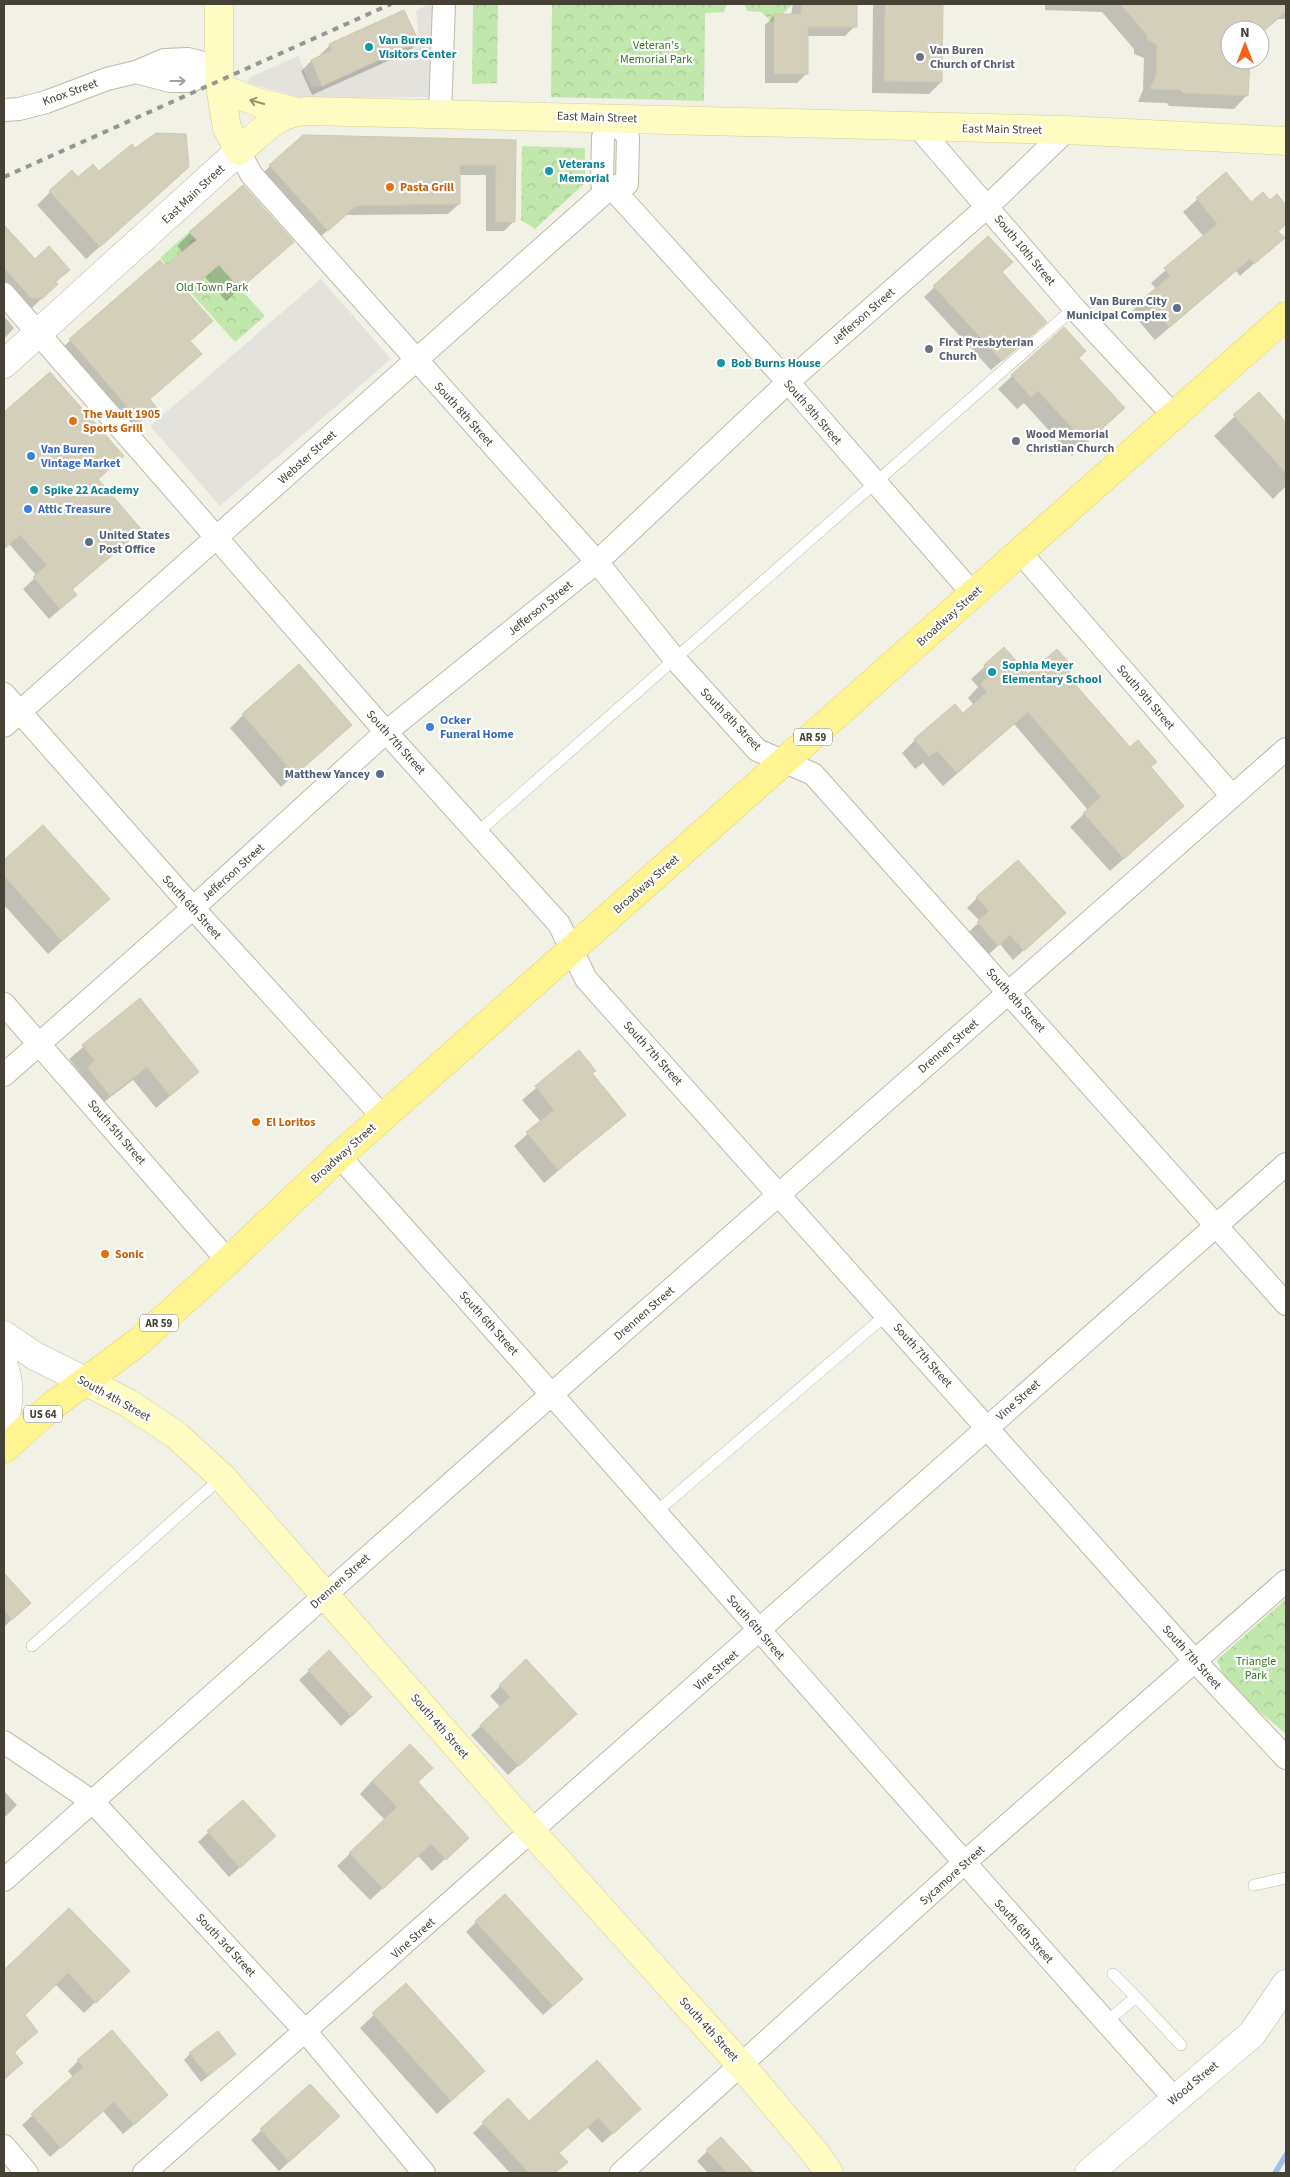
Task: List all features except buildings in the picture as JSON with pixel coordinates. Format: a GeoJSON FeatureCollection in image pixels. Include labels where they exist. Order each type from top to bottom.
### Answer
{"type":"FeatureCollection","features":[{"type":"Feature","properties":{"kind":"main road"},"geometry":{"type":"LineString","coordinates":[[219,4],[220,78],[227,128],[239,151]]}},
{"type":"Feature","properties":{"kind":"main road"},"geometry":{"type":"LineString","coordinates":[[220,78],[260,103],[294,111]]}},
{"type":"Feature","properties":{"kind":"main road","name":"East Main Street"},"geometry":{"type":"LineString","coordinates":[[239,151],[284,114],[294,111],[440,113],[1067,130],[1286,141]]}},
{"type":"Feature","properties":{"kind":"main road","name":"Broadway Street"},"geometry":{"type":"LineString","coordinates":[[4,1449],[52,1406],[138,1342],[228,1261],[338,1156],[1286,316]]}},
{"type":"Feature","properties":{"kind":"main road","name":"South 4th Street"},"geometry":{"type":"LineString","coordinates":[[85,1381],[128,1403],[176,1435],[222,1477],[532,1832],[741,2065],[816,2154],[829,2173]]}},
{"type":"Feature","properties":{"kind":"street"},"geometry":{"type":"LineString","coordinates":[[440,113],[444,4]]}},
{"type":"Feature","properties":{"kind":"street","name":"Knox Street"},"geometry":{"type":"LineString","coordinates":[[4,110],[19,109],[46,102],[107,79],[136,72],[170,81],[220,78]]}},
{"type":"Feature","properties":{"kind":"street"},"geometry":{"type":"LineString","coordinates":[[611,187],[602,183],[602,137],[614,118]]}},
{"type":"Feature","properties":{"kind":"street","name":"South 10th Street"},"geometry":{"type":"LineString","coordinates":[[918,127],[1074,308],[1174,416]]}},
{"type":"Feature","properties":{"kind":"street","name":"Jefferson Street"},"geometry":{"type":"LineString","coordinates":[[4,1075],[193,908],[386,732],[597,562],[788,382],[988,206],[1067,130]]}},
{"type":"Feature","properties":{"kind":"street","name":"East Main Street"},"geometry":{"type":"LineString","coordinates":[[4,364],[239,151]]}},
{"type":"Feature","properties":{"kind":"street","name":"South 8th Street"},"geometry":{"type":"LineString","coordinates":[[239,151],[251,174],[597,562],[674,658],[757,750],[813,774],[1286,1304]]}},
{"type":"Feature","properties":{"kind":"street","name":"Webster Street"},"geometry":{"type":"LineString","coordinates":[[12,719],[611,187]]}},
{"type":"Feature","properties":{"kind":"street","name":"South 9th Street"},"geometry":{"type":"LineString","coordinates":[[611,187],[788,382],[874,483],[974,594]]}},
{"type":"Feature","properties":{"kind":"street","name":"South 7th Street"},"geometry":{"type":"LineString","coordinates":[[4,294],[386,732],[559,924],[586,979],[988,1427],[1194,1660],[1286,1758]]}},
{"type":"Feature","properties":{"kind":"street","name":"South 9th Street"},"geometry":{"type":"LineString","coordinates":[[1020,552],[1232,796]]}},
{"type":"Feature","properties":{"kind":"street","name":"South 6th Street"},"geometry":{"type":"LineString","coordinates":[[4,694],[12,719],[193,908],[383,1117]]}},
{"type":"Feature","properties":{"kind":"street","name":"Drennen Street"},"geometry":{"type":"LineString","coordinates":[[4,1880],[324,1595],[1286,749]]}},
{"type":"Feature","properties":{"kind":"street","name":"South 5th Street"},"geometry":{"type":"LineString","coordinates":[[4,1004],[40,1043],[228,1261]]}},
{"type":"Feature","properties":{"kind":"street","name":"South 6th Street"},"geometry":{"type":"LineString","coordinates":[[338,1156],[553,1393],[964,1863],[1174,2098]]}},
{"type":"Feature","properties":{"kind":"street","name":"Vine Street"},"geometry":{"type":"LineString","coordinates":[[144,2173],[760,1631],[1216,1224],[1286,1164]]}},
{"type":"Feature","properties":{"kind":"street","name":"South 4th Street"},"geometry":{"type":"LineString","coordinates":[[4,1335],[35,1356],[85,1381]]}},
{"type":"Feature","properties":{"kind":"street"},"geometry":{"type":"LineString","coordinates":[[4,1366],[9,1385],[9,1403],[4,1425]]}},
{"type":"Feature","properties":{"kind":"street","name":"Sycamore Street"},"geometry":{"type":"LineString","coordinates":[[621,2173],[964,1863],[1286,1581]]}},
{"type":"Feature","properties":{"kind":"street","name":"South 3rd Street"},"geometry":{"type":"LineString","coordinates":[[4,1742],[93,1802],[306,2032],[424,2173]]}},
{"type":"Feature","properties":{"kind":"street","name":"Wood Street"},"geometry":{"type":"LineString","coordinates":[[1089,2173],[1174,2098],[1252,2034],[1286,1984]]}},
{"type":"Feature","properties":{"kind":"street"},"geometry":{"type":"LineString","coordinates":[[4,2146],[27,2173]]}},
{"type":"Feature","properties":{"kind":"lane"},"geometry":{"type":"LineString","coordinates":[[478,832],[1074,308]]}},
{"type":"Feature","properties":{"kind":"lane"},"geometry":{"type":"LineString","coordinates":[[656,1512],[887,1314]]}},
{"type":"Feature","properties":{"kind":"lane"},"geometry":{"type":"LineString","coordinates":[[32,1646],[222,1477]]}},
{"type":"Feature","properties":{"kind":"lane"},"geometry":{"type":"LineString","coordinates":[[1254,1885],[1286,1878]]}},
{"type":"Feature","properties":{"kind":"lane"},"geometry":{"type":"LineString","coordinates":[[1113,1974],[1181,2045]]}},
{"type":"Feature","properties":{"kind":"lane"},"geometry":{"type":"LineString","coordinates":[[1106,2022],[1136,1997]]}},
{"type":"Feature","properties":{"kind":"green space"},"geometry":{"type":"Polygon","coordinates":[[[473,4],[498,4],[497,83],[472,84],[473,4]]]}},
{"type":"Feature","properties":{"kind":"green space","name":"Veteran's Memorial Park"},"geometry":{"type":"Polygon","coordinates":[[[552,4],[727,4],[724,12],[705,13],[704,101],[551,97],[552,4]]]}},
{"type":"Feature","properties":{"kind":"green space"},"geometry":{"type":"Polygon","coordinates":[[[744,4],[793,4],[773,23],[761,12],[747,11],[744,4]]]}},
{"type":"Feature","properties":{"kind":"green space"},"geometry":{"type":"Polygon","coordinates":[[[522,146],[585,148],[585,183],[535,229],[521,220],[522,146]]]}},
{"type":"Feature","properties":{"kind":"green space","name":"Old Town Park"},"geometry":{"type":"Polygon","coordinates":[[[189,232],[265,316],[235,342],[160,258],[189,232]]]}},
{"type":"Feature","properties":{"kind":"green space","name":"Triangle Park"},"geometry":{"type":"Polygon","coordinates":[[[1286,1599],[1286,1734],[1226,1683],[1217,1660],[1286,1599]]]}},
{"type":"Feature","properties":{"kind":"shaded area"},"geometry":{"type":"Polygon","coordinates":[[[425,4],[432,4],[432,97],[301,98],[248,83],[249,78],[298,56],[311,87],[322,86],[419,42],[416,11],[425,6],[425,4]]]}},
{"type":"Feature","properties":{"kind":"shaded area"},"geometry":{"type":"Polygon","coordinates":[[[321,279],[391,359],[220,506],[150,426],[321,279]]]}},
{"type":"Feature","properties":{"kind":"waterway"},"geometry":{"type":"LineString","coordinates":[[1275,2173],[1286,2155]]}},
{"type":"Feature","properties":{"kind":"railway"},"geometry":{"type":"LineString","coordinates":[[4,177],[391,4]]}},
{"type":"Feature","properties":{"kind":"place","name":"Van Buren Visitors Center"},"geometry":{"type":"Point","coordinates":[369,47]}},
{"type":"Feature","properties":{"kind":"place","name":"Van Buren Church of Christ"},"geometry":{"type":"Point","coordinates":[920,57]}},
{"type":"Feature","properties":{"kind":"place","name":"Veterans Memorial"},"geometry":{"type":"Point","coordinates":[549,171]}},
{"type":"Feature","properties":{"kind":"place","name":"Pasta Grill"},"geometry":{"type":"Point","coordinates":[390,187]}},
{"type":"Feature","properties":{"kind":"place","name":"Van Buren City Municipal Complex"},"geometry":{"type":"Point","coordinates":[1177,308]}},
{"type":"Feature","properties":{"kind":"place","name":"First Presbyterian Church"},"geometry":{"type":"Point","coordinates":[929,349]}},
{"type":"Feature","properties":{"kind":"place","name":"Bob Burns House"},"geometry":{"type":"Point","coordinates":[721,363]}},
{"type":"Feature","properties":{"kind":"place","name":"The Vault 1905 Sports Grill"},"geometry":{"type":"Point","coordinates":[73,421]}},
{"type":"Feature","properties":{"kind":"place","name":"Wood Memorial Christian Church"},"geometry":{"type":"Point","coordinates":[1016,441]}},
{"type":"Feature","properties":{"kind":"place","name":"Van Buren Vintage Market"},"geometry":{"type":"Point","coordinates":[31,456]}},
{"type":"Feature","properties":{"kind":"place","name":"Spike 22 Academy"},"geometry":{"type":"Point","coordinates":[34,490]}},
{"type":"Feature","properties":{"kind":"place","name":"Attic Treasure"},"geometry":{"type":"Point","coordinates":[28,509]}},
{"type":"Feature","properties":{"kind":"place","name":"United States Post Office"},"geometry":{"type":"Point","coordinates":[89,542]}},
{"type":"Feature","properties":{"kind":"place","name":"Sophia Meyer Elementary School"},"geometry":{"type":"Point","coordinates":[992,672]}},
{"type":"Feature","properties":{"kind":"place","name":"Ocker Funeral Home"},"geometry":{"type":"Point","coordinates":[430,727]}},
{"type":"Feature","properties":{"kind":"place","name":"Matthew Yancey"},"geometry":{"type":"Point","coordinates":[380,774]}},
{"type":"Feature","properties":{"kind":"place","name":"El Loritos"},"geometry":{"type":"Point","coordinates":[256,1122]}},
{"type":"Feature","properties":{"kind":"place","name":"Sonic"},"geometry":{"type":"Point","coordinates":[105,1254]}}]}
